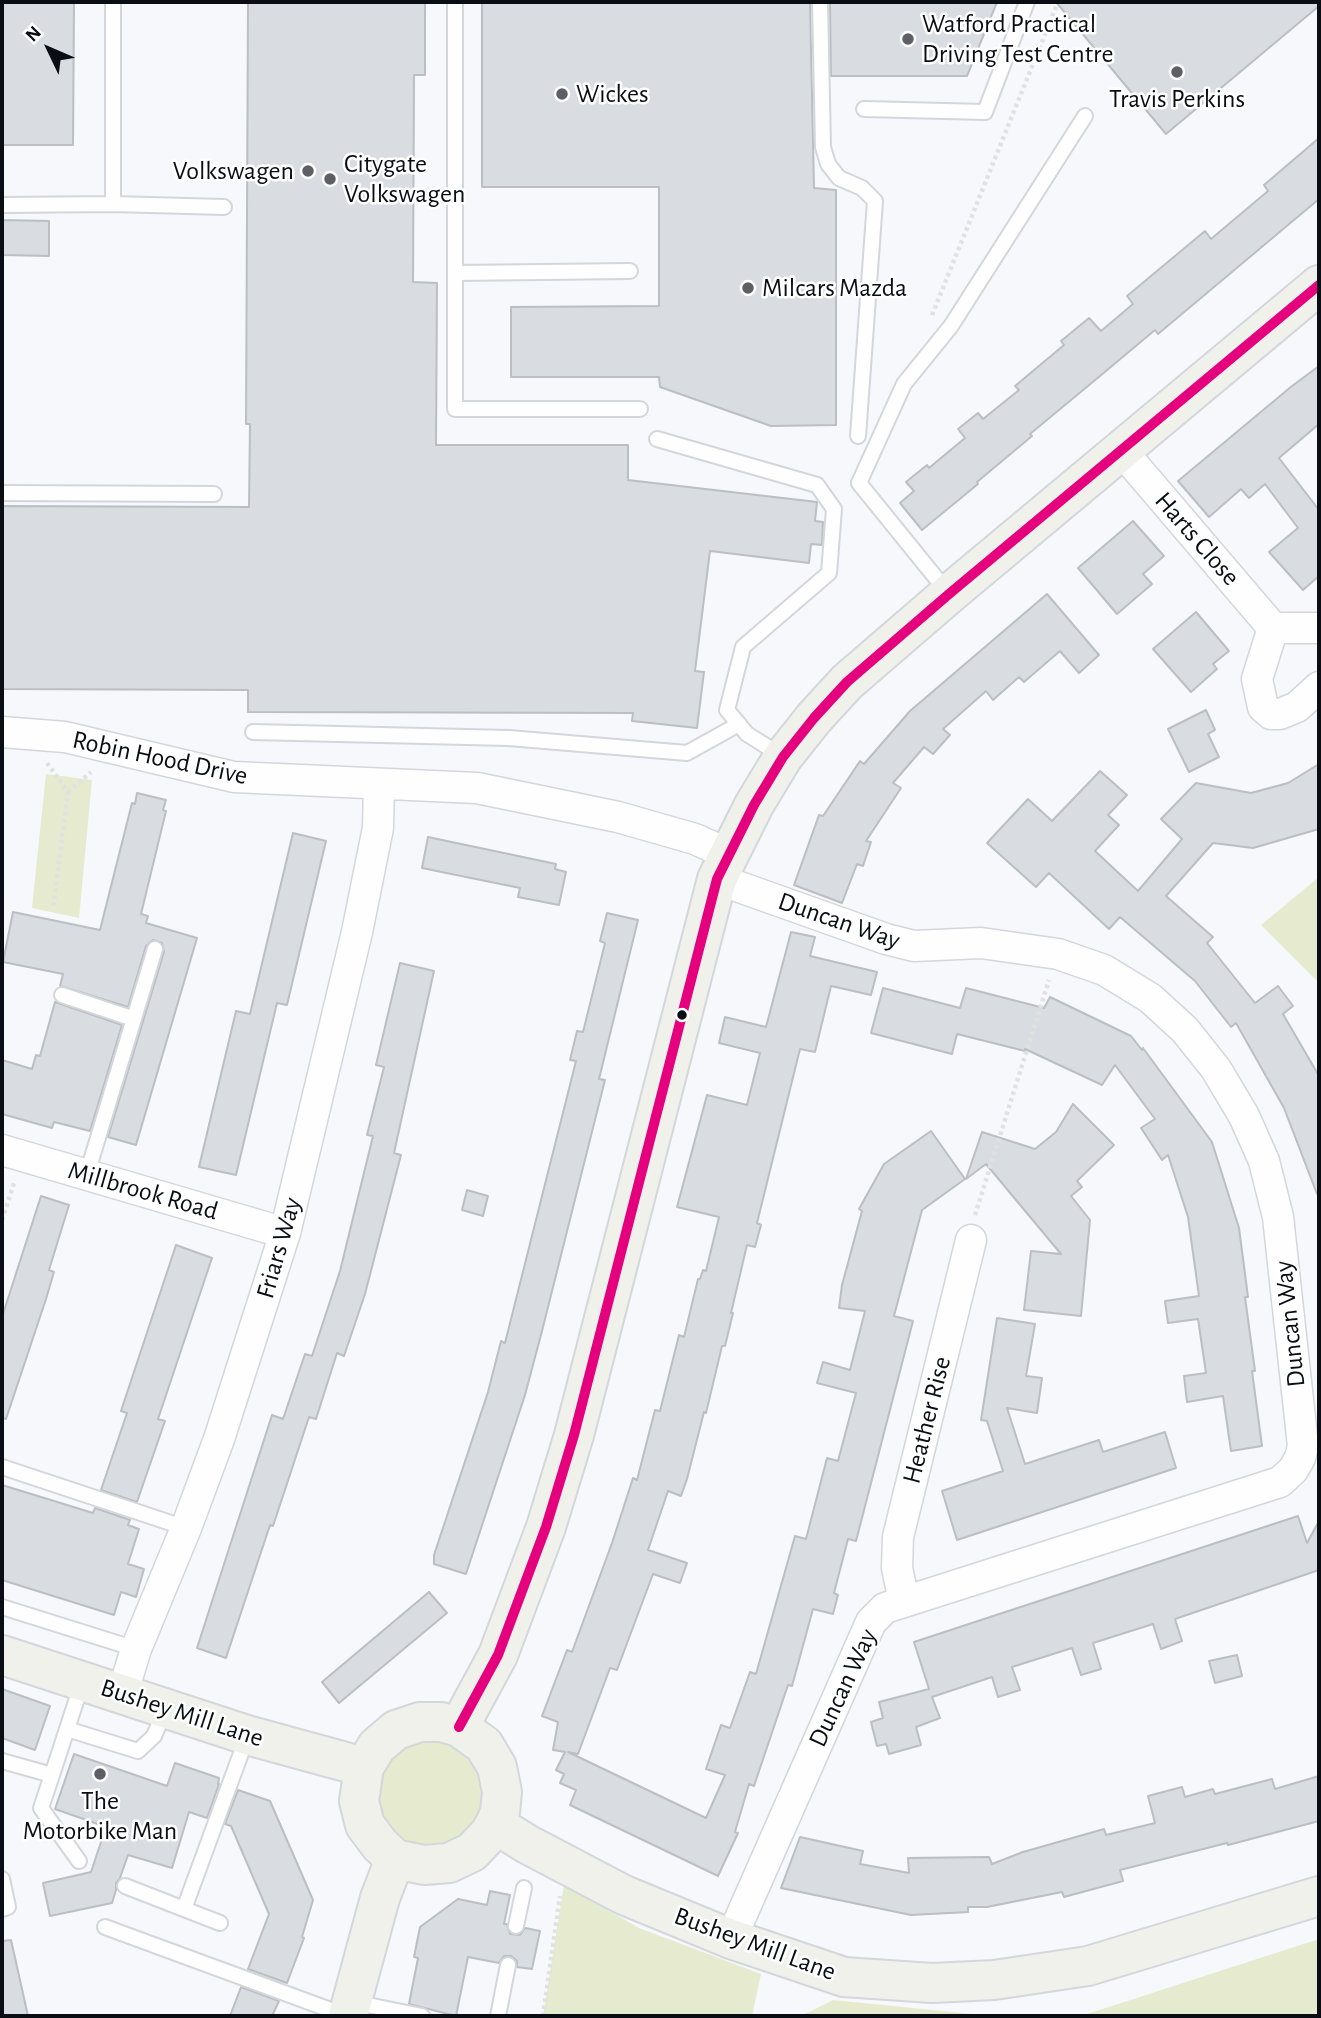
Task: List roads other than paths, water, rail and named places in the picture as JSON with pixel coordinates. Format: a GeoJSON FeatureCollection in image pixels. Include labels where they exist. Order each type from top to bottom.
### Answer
{"type":"FeatureCollection","features":[{"type":"Feature","properties":{"kind":"street"},"geometry":{"type":"LineString","coordinates":[[458,1727],[498,1655],[539,1548],[575,1435],[723,867],[754,805],[783,757],[847,682],[948,594],[1319,285]]}},
{"type":"Feature","properties":{"kind":"street","name":"Harts Close"},"geometry":{"type":"LineString","coordinates":[[1121,450],[1273,628]]}},
{"type":"Feature","properties":{"kind":"street"},"geometry":{"type":"LineString","coordinates":[[1319,628],[1273,628],[1257,679],[1263,707],[1271,714],[1280,714],[1297,707],[1319,687]]}},
{"type":"Feature","properties":{"kind":"street","name":"Robin Hood Drive"},"geometry":{"type":"LineString","coordinates":[[15,733],[65,737],[234,777],[477,788],[618,817],[695,839],[723,867]]}},
{"type":"Feature","properties":{"kind":"street","name":"Friars Way"},"geometry":{"type":"LineString","coordinates":[[122,1695],[136,1649],[186,1528],[249,1349],[285,1233],[357,932],[378,828],[379,785]]}},
{"type":"Feature","properties":{"kind":"street","name":"Duncan Way"},"geometry":{"type":"LineString","coordinates":[[723,867],[887,939],[914,946],[981,943],[1058,954],[1104,970],[1150,998],[1185,1030],[1216,1069],[1244,1116],[1264,1161],[1278,1217],[1303,1446],[1293,1470],[1280,1482],[885,1608],[871,1622],[731,1939]]}},
{"type":"Feature","properties":{"kind":"street","name":"Millbrook Road"},"geometry":{"type":"LineString","coordinates":[[12,1152],[285,1233]]}},
{"type":"Feature","properties":{"kind":"street","name":"Heather Rise"},"geometry":{"type":"LineString","coordinates":[[904,1601],[897,1568],[898,1537],[971,1240]]}},
{"type":"Feature","properties":{"kind":"street","name":"Bushey Mill Lane"},"geometry":{"type":"LineString","coordinates":[[2,1655],[247,1735],[364,1767]]}},
{"type":"Feature","properties":{"kind":"street"},"geometry":{"type":"LineString","coordinates":[[420,1722],[441,1722],[458,1727],[484,1745],[497,1767],[502,1791],[500,1812],[489,1834],[472,1852],[449,1863],[424,1865],[395,1858],[380,1845],[365,1825],[359,1801],[364,1767],[377,1746],[396,1730],[420,1722]]}},
{"type":"Feature","properties":{"kind":"street","name":"Bushey Mill Lane"},"geometry":{"type":"LineString","coordinates":[[495,1824],[625,1895],[731,1939],[844,1977],[932,1983],[994,1980],[1088,1966],[1319,1896]]}},
{"type":"Feature","properties":{"kind":"street"},"geometry":{"type":"LineString","coordinates":[[349,2011],[380,1898],[395,1858]]}},
{"type":"Feature","properties":{"kind":"lane"},"geometry":{"type":"LineString","coordinates":[[113,2],[113,204]]}},
{"type":"Feature","properties":{"kind":"lane"},"geometry":{"type":"LineString","coordinates":[[455,2],[455,409],[640,409]]}},
{"type":"Feature","properties":{"kind":"lane"},"geometry":{"type":"LineString","coordinates":[[820,2],[823,147],[828,164],[839,178],[862,188],[876,201],[858,436]]}},
{"type":"Feature","properties":{"kind":"lane"},"geometry":{"type":"LineString","coordinates":[[864,109],[985,113],[1027,2]]}},
{"type":"Feature","properties":{"kind":"lane"},"geometry":{"type":"LineString","coordinates":[[948,594],[859,483],[904,384],[951,326],[1085,116]]}},
{"type":"Feature","properties":{"kind":"lane"},"geometry":{"type":"LineString","coordinates":[[2,205],[223,207]]}},
{"type":"Feature","properties":{"kind":"lane"},"geometry":{"type":"LineString","coordinates":[[456,273],[630,271]]}},
{"type":"Feature","properties":{"kind":"lane"},"geometry":{"type":"LineString","coordinates":[[657,439],[817,485],[834,509],[829,573],[743,646],[727,710],[747,734],[783,757]]}},
{"type":"Feature","properties":{"kind":"lane"},"geometry":{"type":"LineString","coordinates":[[2,493],[214,494]]}},
{"type":"Feature","properties":{"kind":"lane"},"geometry":{"type":"LineString","coordinates":[[253,732],[509,738],[687,753],[739,724]]}},
{"type":"Feature","properties":{"kind":"lane"},"geometry":{"type":"LineString","coordinates":[[87,1174],[156,949]]}},
{"type":"Feature","properties":{"kind":"lane"},"geometry":{"type":"LineString","coordinates":[[62,995],[134,1019]]}},
{"type":"Feature","properties":{"kind":"lane"},"geometry":{"type":"LineString","coordinates":[[2,1467],[186,1528]]}},
{"type":"Feature","properties":{"kind":"lane"},"geometry":{"type":"LineString","coordinates":[[2,1607],[136,1649]]}},
{"type":"Feature","properties":{"kind":"lane"},"geometry":{"type":"LineString","coordinates":[[79,1861],[41,1808],[83,1682]]}},
{"type":"Feature","properties":{"kind":"lane"},"geometry":{"type":"LineString","coordinates":[[67,1728],[138,1751],[154,1736],[166,1709]]}},
{"type":"Feature","properties":{"kind":"lane"},"geometry":{"type":"LineString","coordinates":[[184,1909],[247,1735]]}},
{"type":"Feature","properties":{"kind":"lane"},"geometry":{"type":"LineString","coordinates":[[2,1760],[52,1775]]}},
{"type":"Feature","properties":{"kind":"lane"},"geometry":{"type":"LineString","coordinates":[[2,1879],[8,1907],[2,1909]]}},
{"type":"Feature","properties":{"kind":"lane"},"geometry":{"type":"LineString","coordinates":[[125,1886],[220,1923]]}},
{"type":"Feature","properties":{"kind":"lane"},"geometry":{"type":"LineString","coordinates":[[516,1926],[524,1888]]}},
{"type":"Feature","properties":{"kind":"lane"},"geometry":{"type":"LineString","coordinates":[[106,1927],[349,2011],[422,2016]]}},
{"type":"Feature","properties":{"kind":"lane"},"geometry":{"type":"LineString","coordinates":[[498,2016],[508,1965]]}},
{"type":"Feature","properties":{"kind":"place","name":"Watford Practical Driving Test Centre"},"geometry":{"type":"Point","coordinates":[908,39]}},
{"type":"Feature","properties":{"kind":"place","name":"Travis Perkins"},"geometry":{"type":"Point","coordinates":[1177,72]}},
{"type":"Feature","properties":{"kind":"place","name":"Wickes"},"geometry":{"type":"Point","coordinates":[562,94]}},
{"type":"Feature","properties":{"kind":"place","name":"Volkswagen"},"geometry":{"type":"Point","coordinates":[308,171]}},
{"type":"Feature","properties":{"kind":"place","name":"Citygate Volkswagen"},"geometry":{"type":"Point","coordinates":[330,179]}},
{"type":"Feature","properties":{"kind":"place","name":"Milcars Mazda"},"geometry":{"type":"Point","coordinates":[748,288]}},
{"type":"Feature","properties":{"kind":"place","name":"The Motorbike Man"},"geometry":{"type":"Point","coordinates":[100,1774]}}]}
